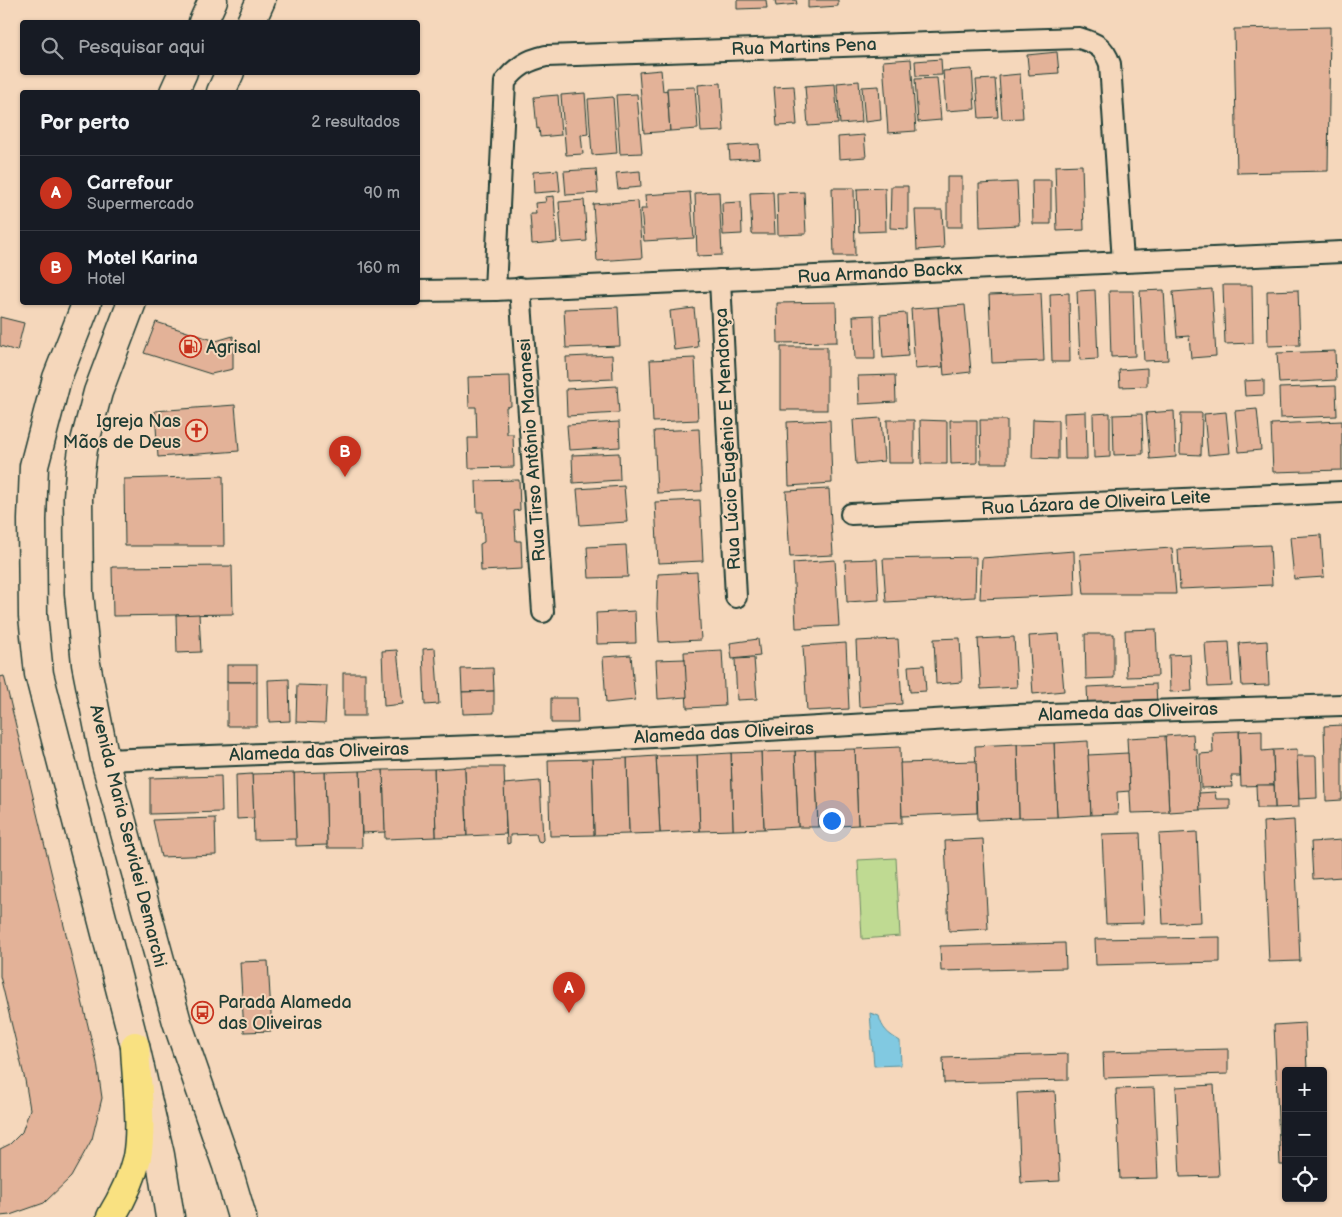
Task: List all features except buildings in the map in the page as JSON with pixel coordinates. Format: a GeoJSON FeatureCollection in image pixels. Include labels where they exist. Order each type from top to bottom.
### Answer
{"type":"FeatureCollection","features":[{"type":"Feature","properties":{"kind":"highway"},"geometry":{"type":"LineString","coordinates":[[111,1217],[125,1193],[137,1157],[138,1110],[135,1046]]}},
{"type":"Feature","properties":{"kind":"main road"},"geometry":{"type":"LineString","coordinates":[[205,20],[213,0]]}},
{"type":"Feature","properties":{"kind":"main road"},"geometry":{"type":"LineString","coordinates":[[252,20],[261,0]]}},
{"type":"Feature","properties":{"kind":"main road"},"geometry":{"type":"LineString","coordinates":[[175,90],[181,75]]}},
{"type":"Feature","properties":{"kind":"main road"},"geometry":{"type":"LineString","coordinates":[[222,90],[229,75]]}},
{"type":"Feature","properties":{"kind":"main road"},"geometry":{"type":"LineString","coordinates":[[87,305],[57,378],[34,466],[32,520],[33,616],[39,674],[135,1046],[160,1155],[170,1217]]}},
{"type":"Feature","properties":{"kind":"main road","name":"Avenida Maria Servidei Demarchi"},"geometry":{"type":"LineString","coordinates":[[131,305],[98,392],[83,449],[78,497],[79,593],[86,664],[105,760],[177,1022],[227,1166],[242,1217]]}},
{"type":"Feature","properties":{"kind":"street","name":"Rua Martins Pena"},"geometry":{"type":"LineString","coordinates":[[495,290],[506,82],[512,72],[523,64],[546,56],[1079,38],[1087,40],[1095,43],[1106,54],[1110,64],[1123,262]]}},
{"type":"Feature","properties":{"kind":"street","name":"Rua Armando Backx"},"geometry":{"type":"LineString","coordinates":[[420,291],[495,290],[1342,252]]}},
{"type":"Feature","properties":{"kind":"street","name":"Rua Lúcio Eugênio E Mendonça"},"geometry":{"type":"LineString","coordinates":[[720,280],[736,597]]}},
{"type":"Feature","properties":{"kind":"street","name":"Rua Tirso Antônio Maranesi"},"geometry":{"type":"LineString","coordinates":[[520,288],[543,612]]}},
{"type":"Feature","properties":{"kind":"street","name":"Rua Lázara de Oliveira Leite"},"geometry":{"type":"LineString","coordinates":[[851,514],[1342,492]]}},
{"type":"Feature","properties":{"kind":"street","name":"Alameda das Oliveiras"},"geometry":{"type":"LineString","coordinates":[[105,760],[554,743],[1016,715],[1342,705]]}},
{"type":"Feature","properties":{"kind":"green space"},"geometry":{"type":"Polygon","coordinates":[[[896,858],[900,936],[862,939],[858,860],[896,858]]]}},
{"type":"Feature","properties":{"kind":"water"},"geometry":{"type":"Polygon","coordinates":[[[870,1013],[879,1016],[886,1031],[900,1041],[901,1065],[874,1066],[870,1013]]]}},
{"type":"Feature","properties":{"kind":"place","name":"Agrisal"},"geometry":{"type":"Point","coordinates":[190,347]}},
{"type":"Feature","properties":{"kind":"place","name":"Igreja Nas Mãos de Deus"},"geometry":{"type":"Point","coordinates":[197,431]}},
{"type":"Feature","properties":{"kind":"place","name":"Motel Karina"},"geometry":{"type":"Point","coordinates":[345,477]}},
{"type":"Feature","properties":{"kind":"place","name":"Parada Alameda das Oliveiras"},"geometry":{"type":"Point","coordinates":[202,1012]}},
{"type":"Feature","properties":{"kind":"place","name":"Carrefour"},"geometry":{"type":"Point","coordinates":[569,1013]}}]}
